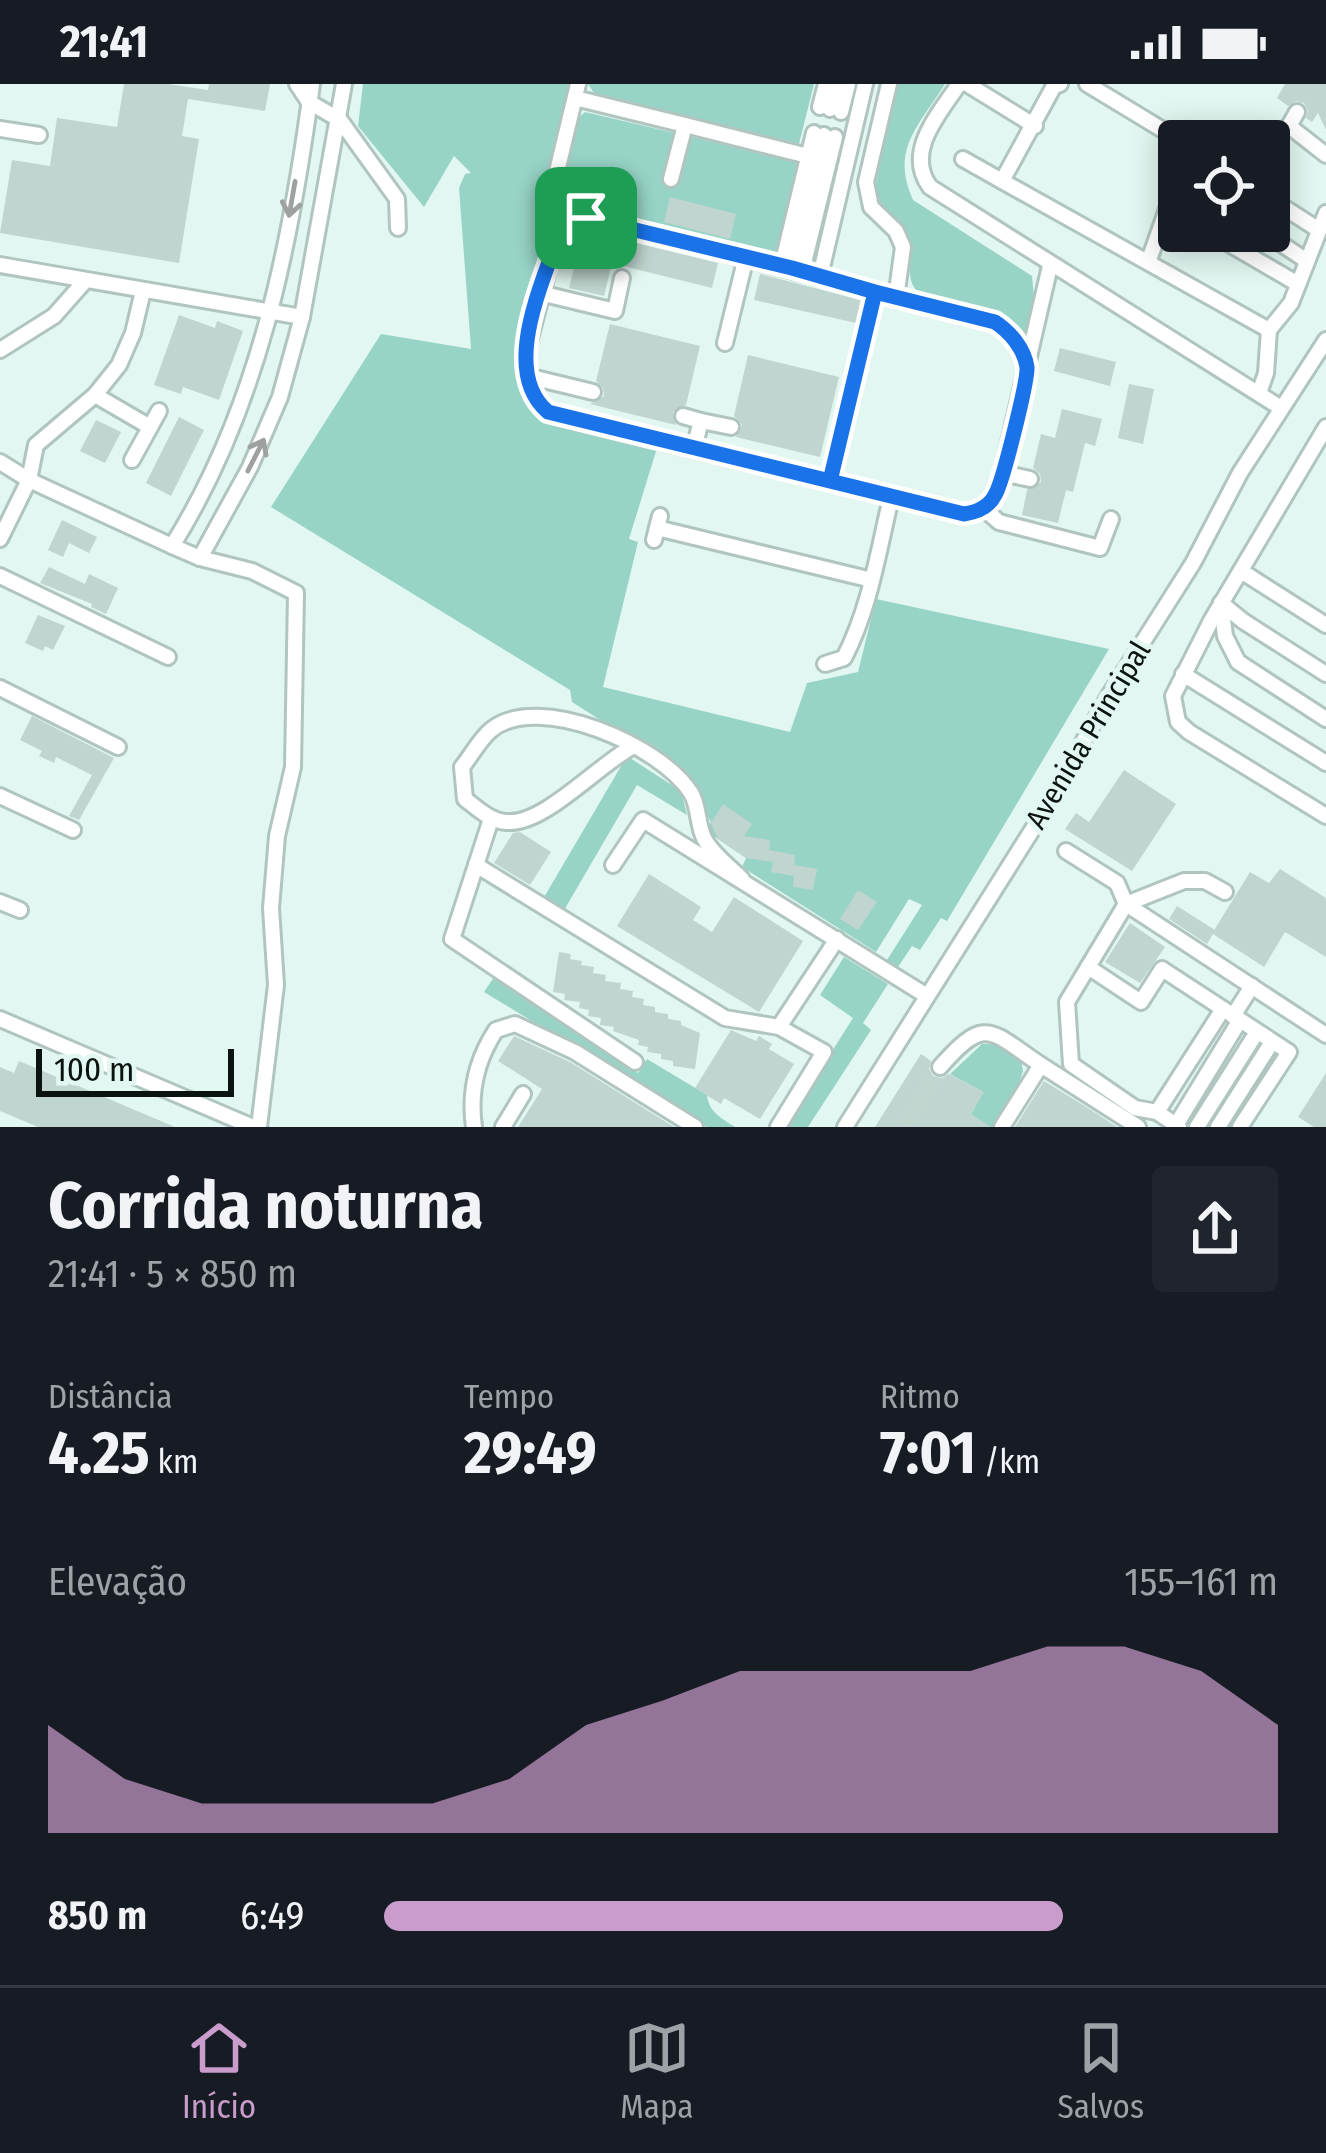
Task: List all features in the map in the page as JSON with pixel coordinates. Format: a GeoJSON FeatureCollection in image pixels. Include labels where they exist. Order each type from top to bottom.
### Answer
{"type":"FeatureCollection","features":[{"type":"Feature","properties":{"kind":"street"},"geometry":{"type":"LineString","coordinates":[[297,84],[309,102],[340,120],[397,199],[398,227]]}},
{"type":"Feature","properties":{"kind":"street"},"geometry":{"type":"LineString","coordinates":[[172,546],[244,398],[270,313],[311,84]]}},
{"type":"Feature","properties":{"kind":"street"},"geometry":{"type":"LineString","coordinates":[[200,558],[266,434],[302,317],[344,84]]}},
{"type":"Feature","properties":{"kind":"street"},"geometry":{"type":"LineString","coordinates":[[826,84],[831,109]]}},
{"type":"Feature","properties":{"kind":"street"},"geometry":{"type":"LineString","coordinates":[[831,109],[836,84]]}},
{"type":"Feature","properties":{"kind":"street"},"geometry":{"type":"LineString","coordinates":[[831,109],[848,84]]}},
{"type":"Feature","properties":{"kind":"street"},"geometry":{"type":"LineString","coordinates":[[820,276],[865,84]]}},
{"type":"Feature","properties":{"kind":"street"},"geometry":{"type":"LineString","coordinates":[[889,84],[866,182],[872,207],[896,231],[903,247],[896,298]]}},
{"type":"Feature","properties":{"kind":"street"},"geometry":{"type":"LineString","coordinates":[[1035,126],[963,84],[922,143],[923,178],[938,194],[1050,266],[1281,408]]}},
{"type":"Feature","properties":{"kind":"street"},"geometry":{"type":"LineString","coordinates":[[1002,181],[1055,88],[1035,84]]}},
{"type":"Feature","properties":{"kind":"street"},"geometry":{"type":"LineString","coordinates":[[1087,84],[1158,127]]}},
{"type":"Feature","properties":{"kind":"street"},"geometry":{"type":"LineString","coordinates":[[808,156],[576,91],[553,188],[564,211],[586,218],[995,322],[1009,331],[1027,368]]}},
{"type":"Feature","properties":{"kind":"street"},"geometry":{"type":"LineString","coordinates":[[1297,112],[1289,126],[1294,134],[1326,155]]}},
{"type":"Feature","properties":{"kind":"street"},"geometry":{"type":"LineString","coordinates":[[671,179],[685,124]]}},
{"type":"Feature","properties":{"kind":"street"},"geometry":{"type":"LineString","coordinates":[[0,129],[39,135]]}},
{"type":"Feature","properties":{"kind":"street"},"geometry":{"type":"LineString","coordinates":[[824,135],[792,268],[808,156],[824,135]]}},
{"type":"Feature","properties":{"kind":"street"},"geometry":{"type":"LineString","coordinates":[[963,159],[1269,330]]}},
{"type":"Feature","properties":{"kind":"street"},"geometry":{"type":"LineString","coordinates":[[1290,211],[1319,230]]}},
{"type":"Feature","properties":{"kind":"street"},"geometry":{"type":"LineString","coordinates":[[1259,393],[1266,373],[1269,330],[1291,303],[1326,213]]}},
{"type":"Feature","properties":{"kind":"street"},"geometry":{"type":"LineString","coordinates":[[586,218],[562,233],[540,293],[525,357],[536,402],[548,412],[964,514],[983,508],[995,497],[1050,266]]}},
{"type":"Feature","properties":{"kind":"street"},"geometry":{"type":"LineString","coordinates":[[1149,260],[1158,234]]}},
{"type":"Feature","properties":{"kind":"street"},"geometry":{"type":"LineString","coordinates":[[1290,250],[1307,261]]}},
{"type":"Feature","properties":{"kind":"street"},"geometry":{"type":"LineString","coordinates":[[1243,252],[1298,284]]}},
{"type":"Feature","properties":{"kind":"street"},"geometry":{"type":"LineString","coordinates":[[725,343],[746,257]]}},
{"type":"Feature","properties":{"kind":"street"},"geometry":{"type":"LineString","coordinates":[[0,265],[302,317]]}},
{"type":"Feature","properties":{"kind":"street"},"geometry":{"type":"LineString","coordinates":[[540,293],[615,311],[622,278]]}},
{"type":"Feature","properties":{"kind":"street"},"geometry":{"type":"LineString","coordinates":[[0,350],[55,316],[86,281]]}},
{"type":"Feature","properties":{"kind":"street"},"geometry":{"type":"LineString","coordinates":[[0,539],[29,480],[36,445],[95,395],[119,365],[143,291]]}},
{"type":"Feature","properties":{"kind":"street"},"geometry":{"type":"LineString","coordinates":[[830,481],[875,292]]}},
{"type":"Feature","properties":{"kind":"street","name":"Avenida Principal"},"geometry":{"type":"LineString","coordinates":[[844,1127],[1046,808],[1281,408],[1326,340]]}},
{"type":"Feature","properties":{"kind":"street"},"geometry":{"type":"LineString","coordinates":[[527,376],[593,392]]}},
{"type":"Feature","properties":{"kind":"street"},"geometry":{"type":"LineString","coordinates":[[95,395],[150,428]]}},
{"type":"Feature","properties":{"kind":"street"},"geometry":{"type":"LineString","coordinates":[[132,460],[158,411]]}},
{"type":"Feature","properties":{"kind":"street"},"geometry":{"type":"LineString","coordinates":[[683,416],[731,427]]}},
{"type":"Feature","properties":{"kind":"street"},"geometry":{"type":"LineString","coordinates":[[694,448],[701,421]]}},
{"type":"Feature","properties":{"kind":"street"},"geometry":{"type":"LineString","coordinates":[[1326,427],[1221,603],[1173,696],[1178,722],[1326,815]]}},
{"type":"Feature","properties":{"kind":"street"},"geometry":{"type":"LineString","coordinates":[[0,462],[172,546],[281,584],[296,593],[298,603],[293,767],[271,908],[276,985],[248,1126],[0,1019]]}},
{"type":"Feature","properties":{"kind":"street"},"geometry":{"type":"LineString","coordinates":[[1002,473],[1030,479]]}},
{"type":"Feature","properties":{"kind":"street"},"geometry":{"type":"LineString","coordinates":[[825,664],[844,658],[872,580],[891,498]]}},
{"type":"Feature","properties":{"kind":"street"},"geometry":{"type":"LineString","coordinates":[[983,508],[999,522],[1100,548],[1112,519]]}},
{"type":"Feature","properties":{"kind":"street"},"geometry":{"type":"LineString","coordinates":[[184,527],[208,540]]}},
{"type":"Feature","properties":{"kind":"street"},"geometry":{"type":"LineString","coordinates":[[657,528],[872,580]]}},
{"type":"Feature","properties":{"kind":"street"},"geometry":{"type":"LineString","coordinates":[[1240,571],[1326,625]]}},
{"type":"Feature","properties":{"kind":"street"},"geometry":{"type":"LineString","coordinates":[[0,576],[168,657]]}},
{"type":"Feature","properties":{"kind":"street"},"geometry":{"type":"LineString","coordinates":[[1221,603],[1326,674]]}},
{"type":"Feature","properties":{"kind":"street"},"geometry":{"type":"LineString","coordinates":[[1221,603],[1225,637],[1238,662],[1326,718]]}},
{"type":"Feature","properties":{"kind":"street"},"geometry":{"type":"LineString","coordinates":[[1183,674],[1326,763]]}},
{"type":"Feature","properties":{"kind":"street"},"geometry":{"type":"LineString","coordinates":[[0,688],[118,747]]}},
{"type":"Feature","properties":{"kind":"street"},"geometry":{"type":"LineString","coordinates":[[632,747],[549,808],[512,824],[491,819],[465,799],[462,767],[493,728],[533,716],[596,725],[662,765],[691,793],[704,839],[742,879]]}},
{"type":"Feature","properties":{"kind":"street"},"geometry":{"type":"LineString","coordinates":[[0,796],[73,830]]}},
{"type":"Feature","properties":{"kind":"street"},"geometry":{"type":"LineString","coordinates":[[491,819],[452,939],[635,1062]]}},
{"type":"Feature","properties":{"kind":"street"},"geometry":{"type":"LineString","coordinates":[[613,866],[643,820],[927,996]]}},
{"type":"Feature","properties":{"kind":"street"},"geometry":{"type":"LineString","coordinates":[[1066,850],[1117,883],[1126,904],[1326,1035]]}},
{"type":"Feature","properties":{"kind":"street"},"geometry":{"type":"LineString","coordinates":[[476,865],[725,1018],[779,1027],[824,1052],[778,1127]]}},
{"type":"Feature","properties":{"kind":"street"},"geometry":{"type":"LineString","coordinates":[[1225,892],[1205,880],[1184,881],[1126,904],[1067,1002],[1071,1064],[1135,1108],[1157,1112],[1177,1126],[1232,1015]]}},
{"type":"Feature","properties":{"kind":"street"},"geometry":{"type":"LineString","coordinates":[[0,902],[20,910]]}},
{"type":"Feature","properties":{"kind":"street"},"geometry":{"type":"LineString","coordinates":[[779,1027],[837,939]]}},
{"type":"Feature","properties":{"kind":"street"},"geometry":{"type":"LineString","coordinates":[[1088,967],[1141,1002],[1162,969],[1289,1052],[1240,1127]]}},
{"type":"Feature","properties":{"kind":"street"},"geometry":{"type":"LineString","coordinates":[[1157,1112],[1252,986]]}},
{"type":"Feature","properties":{"kind":"street"},"geometry":{"type":"LineString","coordinates":[[473,1127],[475,1076],[482,1052],[496,1030],[514,1024],[575,1052],[695,1127]]}},
{"type":"Feature","properties":{"kind":"street"},"geometry":{"type":"LineString","coordinates":[[940,1067],[967,1037],[984,1031],[1138,1127]]}},
{"type":"Feature","properties":{"kind":"street"},"geometry":{"type":"LineString","coordinates":[[1197,1127],[1257,1032]]}},
{"type":"Feature","properties":{"kind":"street"},"geometry":{"type":"LineString","coordinates":[[1218,1127],[1272,1042]]}},
{"type":"Feature","properties":{"kind":"street"},"geometry":{"type":"LineString","coordinates":[[1002,1127],[1041,1065]]}},
{"type":"Feature","properties":{"kind":"street"},"geometry":{"type":"LineString","coordinates":[[503,1127],[523,1094]]}},
{"type":"Feature","properties":{"kind":"green space"},"geometry":{"type":"Polygon","coordinates":[[[363,84],[570,84],[545,187],[552,211],[521,343],[523,392],[533,409],[557,424],[657,448],[629,539],[638,542],[603,687],[790,732],[807,683],[858,672],[876,599],[1109,649],[947,921],[941,918],[920,950],[912,946],[898,967],[887,960],[922,905],[909,899],[876,952],[742,867],[746,858],[706,831],[711,822],[684,773],[572,702],[570,690],[271,507],[381,334],[471,349],[459,188],[465,174],[471,173],[454,156],[424,207],[358,126],[363,84]]]}},
{"type":"Feature","properties":{"kind":"green space"},"geometry":{"type":"Polygon","coordinates":[[[588,84],[814,84],[799,144],[594,93],[588,84]]]}},
{"type":"Feature","properties":{"kind":"green space"},"geometry":{"type":"Polygon","coordinates":[[[897,84],[945,84],[911,139],[906,152],[907,182],[913,200],[1032,276],[1034,296],[1026,341],[1000,317],[940,303],[913,285],[908,237],[874,193],[897,84]]]}},
{"type":"Feature","properties":{"kind":"green space"},"geometry":{"type":"Polygon","coordinates":[[[585,112],[794,161],[799,167],[782,250],[771,256],[644,225],[638,218],[618,214],[618,207],[587,199],[585,204],[571,201],[562,185],[576,120],[585,112]]]}},
{"type":"Feature","properties":{"kind":"green space"},"geometry":{"type":"Polygon","coordinates":[[[627,756],[681,791],[687,815],[637,785],[563,912],[543,899],[627,756]]]}},
{"type":"Feature","properties":{"kind":"green space"},"geometry":{"type":"Polygon","coordinates":[[[844,957],[888,984],[863,1023],[871,1030],[808,1127],[784,1127],[853,1018],[820,995],[844,957]]]}},
{"type":"Feature","properties":{"kind":"green space"},"geometry":{"type":"Polygon","coordinates":[[[496,974],[638,1073],[647,1059],[707,1095],[713,1110],[735,1127],[707,1127],[484,992],[496,974]]]}},
{"type":"Feature","properties":{"kind":"green space"},"geometry":{"type":"Polygon","coordinates":[[[982,1044],[993,1044],[1021,1060],[1023,1071],[993,1127],[977,1127],[971,1114],[983,1092],[950,1074],[982,1044]]]}},
{"type":"Feature","properties":{"kind":"building"},"geometry":{"type":"Polygon","coordinates":[[[124,84],[208,90],[209,84],[270,84],[265,111],[188,99],[182,136],[199,139],[179,263],[0,233],[12,160],[50,166],[57,118],[117,127],[124,84]]]}},
{"type":"Feature","properties":{"kind":"building"},"geometry":{"type":"Polygon","coordinates":[[[1285,84],[1326,84],[1326,130],[1318,113],[1312,122],[1306,118],[1304,103],[1288,106],[1277,98],[1285,84]]]}},
{"type":"Feature","properties":{"kind":"building"},"geometry":{"type":"Polygon","coordinates":[[[670,197],[736,214],[730,239],[664,222],[670,197]]]}},
{"type":"Feature","properties":{"kind":"building"},"geometry":{"type":"Polygon","coordinates":[[[620,239],[718,263],[712,288],[615,264],[620,239]]]}},
{"type":"Feature","properties":{"kind":"building"},"geometry":{"type":"Polygon","coordinates":[[[577,255],[612,263],[604,296],[569,288],[577,255]]]}},
{"type":"Feature","properties":{"kind":"building"},"geometry":{"type":"Polygon","coordinates":[[[760,274],[861,300],[856,323],[754,300],[760,274]]]}},
{"type":"Feature","properties":{"kind":"building"},"geometry":{"type":"Polygon","coordinates":[[[179,315],[215,328],[217,321],[243,331],[219,400],[183,387],[181,394],[154,385],[179,315]]]}},
{"type":"Feature","properties":{"kind":"building"},"geometry":{"type":"Polygon","coordinates":[[[610,324],[700,346],[686,405],[673,412],[676,425],[590,404],[604,396],[596,381],[610,324]]]}},
{"type":"Feature","properties":{"kind":"building"},"geometry":{"type":"Polygon","coordinates":[[[1060,348],[1116,362],[1110,386],[1054,371],[1060,348]]]}},
{"type":"Feature","properties":{"kind":"building"},"geometry":{"type":"Polygon","coordinates":[[[748,355],[839,377],[820,457],[736,437],[742,425],[734,416],[748,355]]]}},
{"type":"Feature","properties":{"kind":"building"},"geometry":{"type":"Polygon","coordinates":[[[1129,384],[1154,389],[1143,444],[1118,438],[1129,384]]]}},
{"type":"Feature","properties":{"kind":"building"},"geometry":{"type":"Polygon","coordinates":[[[1062,409],[1102,419],[1095,446],[1085,443],[1073,492],[1066,490],[1058,523],[1022,515],[1027,490],[1041,482],[1033,468],[1041,434],[1055,438],[1062,409]]]}},
{"type":"Feature","properties":{"kind":"building"},"geometry":{"type":"Polygon","coordinates":[[[179,417],[204,430],[171,496],[146,483],[179,417]]]}},
{"type":"Feature","properties":{"kind":"building"},"geometry":{"type":"Polygon","coordinates":[[[96,420],[121,432],[105,463],[80,451],[96,420]]]}},
{"type":"Feature","properties":{"kind":"building"},"geometry":{"type":"Polygon","coordinates":[[[62,520],[97,537],[89,553],[69,543],[63,557],[48,550],[62,520]]]}},
{"type":"Feature","properties":{"kind":"building"},"geometry":{"type":"Polygon","coordinates":[[[49,567],[85,584],[89,574],[118,588],[106,614],[40,583],[49,567]]]}},
{"type":"Feature","properties":{"kind":"building"},"geometry":{"type":"Polygon","coordinates":[[[38,615],[65,626],[53,650],[25,643],[38,615]]]}},
{"type":"Feature","properties":{"kind":"building"},"geometry":{"type":"Polygon","coordinates":[[[32,716],[114,758],[79,820],[69,816],[92,775],[56,757],[54,763],[39,756],[42,751],[20,740],[32,716]]]}},
{"type":"Feature","properties":{"kind":"building"},"geometry":{"type":"Polygon","coordinates":[[[1124,770],[1176,804],[1132,871],[1065,829],[1076,813],[1089,822],[1124,770]]]}},
{"type":"Feature","properties":{"kind":"building"},"geometry":{"type":"Polygon","coordinates":[[[723,804],[752,824],[744,836],[770,840],[769,850],[795,855],[794,865],[817,869],[813,890],[793,887],[794,876],[771,872],[773,862],[746,858],[718,839],[711,823],[723,804]]]}},
{"type":"Feature","properties":{"kind":"building"},"geometry":{"type":"Polygon","coordinates":[[[520,832],[551,852],[530,885],[494,863],[513,833],[520,832]]]}},
{"type":"Feature","properties":{"kind":"building"},"geometry":{"type":"Polygon","coordinates":[[[1280,869],[1326,898],[1326,957],[1285,932],[1264,967],[1213,934],[1207,944],[1169,919],[1177,906],[1214,930],[1250,872],[1269,883],[1280,869]]]}},
{"type":"Feature","properties":{"kind":"building"},"geometry":{"type":"Polygon","coordinates":[[[649,874],[701,907],[693,920],[712,932],[734,897],[803,941],[759,1012],[617,926],[649,874]]]}},
{"type":"Feature","properties":{"kind":"building"},"geometry":{"type":"Polygon","coordinates":[[[858,890],[877,902],[858,930],[840,919],[858,890]]]}},
{"type":"Feature","properties":{"kind":"building"},"geometry":{"type":"Polygon","coordinates":[[[1130,923],[1165,947],[1140,983],[1105,962],[1130,923]]]}},
{"type":"Feature","properties":{"kind":"building"},"geometry":{"type":"Polygon","coordinates":[[[559,952],[594,967],[593,973],[606,975],[605,981],[621,983],[620,989],[644,999],[643,1005],[700,1033],[695,1069],[673,1066],[661,1054],[647,1052],[648,1047],[638,1045],[639,1040],[600,1025],[601,1018],[588,1016],[589,1010],[579,1008],[580,1002],[564,1000],[565,994],[553,992],[559,952]]]}},
{"type":"Feature","properties":{"kind":"building"},"geometry":{"type":"Polygon","coordinates":[[[731,1030],[756,1041],[759,1036],[772,1044],[769,1049],[794,1064],[760,1119],[695,1088],[731,1030]]]}},
{"type":"Feature","properties":{"kind":"building"},"geometry":{"type":"Polygon","coordinates":[[[514,1036],[570,1062],[674,1127],[518,1127],[542,1089],[498,1061],[514,1036]]]}},
{"type":"Feature","properties":{"kind":"building"},"geometry":{"type":"Polygon","coordinates":[[[921,1054],[931,1061],[933,1076],[949,1074],[984,1092],[971,1114],[991,1127],[875,1127],[921,1054]]]}},
{"type":"Feature","properties":{"kind":"building"},"geometry":{"type":"Polygon","coordinates":[[[19,1061],[175,1127],[38,1127],[0,1111],[0,1067],[14,1073],[19,1061]]]}},
{"type":"Feature","properties":{"kind":"building"},"geometry":{"type":"Polygon","coordinates":[[[1326,1073],[1326,1127],[1314,1127],[1298,1117],[1326,1073]]]}},
{"type":"Feature","properties":{"kind":"building"},"geometry":{"type":"Polygon","coordinates":[[[1044,1081],[1088,1108],[1117,1127],[1015,1127],[1044,1081]]]}},
{"type":"Feature","properties":{"kind":"tunnel"},"geometry":{"type":"LineString","coordinates":[[904,1127],[940,1067]]}},
{"type":"Feature","properties":{"kind":"route"},"geometry":{"type":"LineString","coordinates":[[586,218],[562,233],[554,248],[525,357],[530,391],[548,412],[830,481],[852,386],[875,292],[995,322],[1018,344],[1027,368],[995,497],[977,512],[964,514],[830,481],[875,292],[586,218]]}}]}
